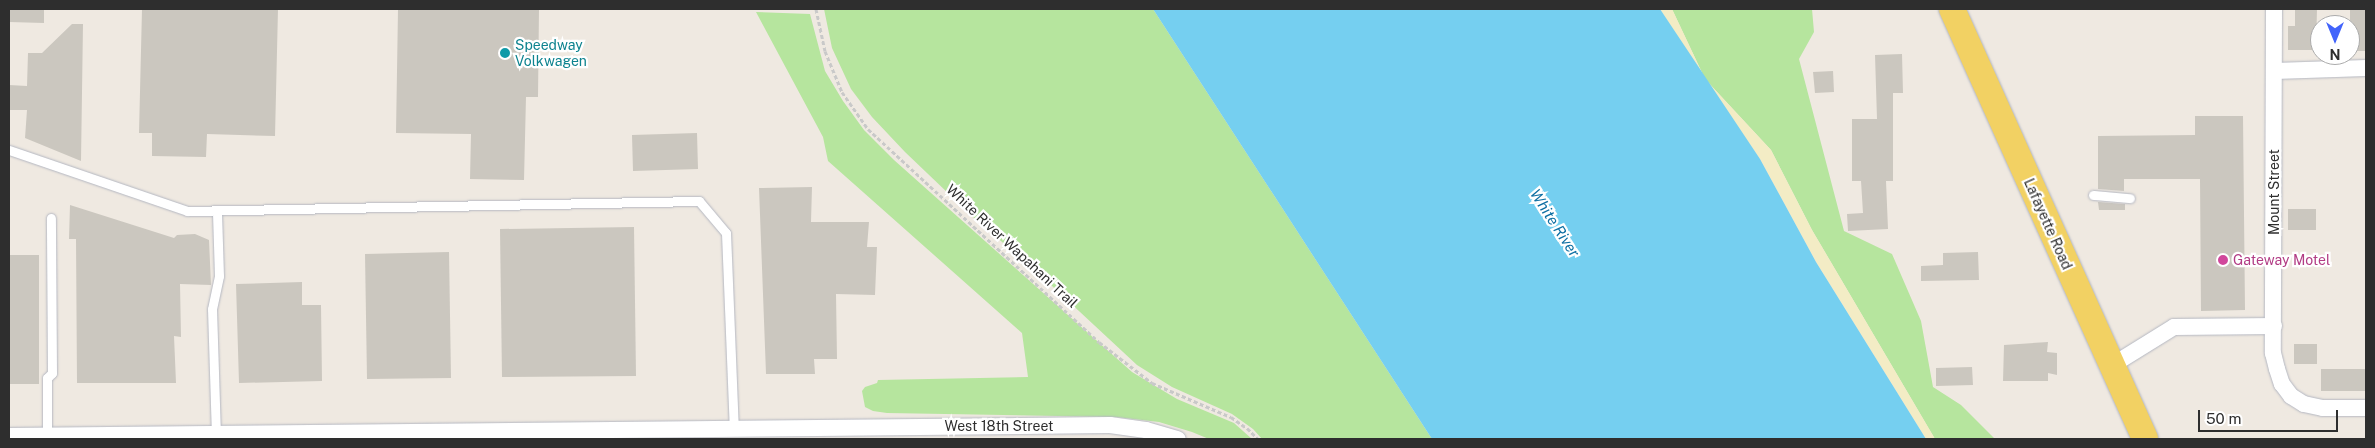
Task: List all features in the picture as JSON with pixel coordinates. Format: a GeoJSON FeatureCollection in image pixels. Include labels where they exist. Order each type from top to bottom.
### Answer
{"type":"FeatureCollection","features":[{"type":"Feature","properties":{"kind":"main road","name":"Lafayette Road"},"geometry":{"type":"LineString","coordinates":[[1952,9],[2145,439]]}},
{"type":"Feature","properties":{"kind":"street","name":"Mount Street"},"geometry":{"type":"LineString","coordinates":[[2274,9],[2274,353],[2282,384],[2291,396],[2297,400],[2323,408],[2366,408]]}},
{"type":"Feature","properties":{"kind":"street"},"geometry":{"type":"LineString","coordinates":[[2275,71],[2366,68]]}},
{"type":"Feature","properties":{"kind":"street"},"geometry":{"type":"LineString","coordinates":[[2111,366],[2174,328],[2274,326]]}},
{"type":"Feature","properties":{"kind":"street","name":"West 18th Street"},"geometry":{"type":"LineString","coordinates":[[9,436],[216,436],[1110,425],[1146,430],[1178,439]]}},
{"type":"Feature","properties":{"kind":"lane"},"geometry":{"type":"LineString","coordinates":[[9,150],[186,211],[699,201],[726,233],[734,429]]}},
{"type":"Feature","properties":{"kind":"lane"},"geometry":{"type":"LineString","coordinates":[[2093,194],[2130,198]]}},
{"type":"Feature","properties":{"kind":"lane"},"geometry":{"type":"LineString","coordinates":[[216,436],[212,309],[219,276],[217,211]]}},
{"type":"Feature","properties":{"kind":"lane"},"geometry":{"type":"LineString","coordinates":[[47,436],[47,378],[52,372],[51,218]]}},
{"type":"Feature","properties":{"kind":"path","name":"White River Wapahani Trail"},"geometry":{"type":"LineString","coordinates":[[816,9],[825,51],[842,92],[868,129],[1099,342],[1152,383],[1231,417],[1247,428],[1258,439]]}},
{"type":"Feature","properties":{"kind":"green space"},"geometry":{"type":"Polygon","coordinates":[[[824,9],[1153,9],[1432,439],[1262,439],[1253,429],[1232,414],[1172,387],[1137,365],[1037,272],[972,216],[905,152],[872,117],[851,89],[832,48],[824,9]]]}},
{"type":"Feature","properties":{"kind":"green space"},"geometry":{"type":"Polygon","coordinates":[[[1672,9],[1812,9],[1814,32],[1799,59],[1844,231],[1892,254],[1921,321],[1933,387],[1961,405],[1995,439],[1935,439],[1812,230],[1771,150],[1705,79],[1672,9]]]}},
{"type":"Feature","properties":{"kind":"green space"},"geometry":{"type":"Polygon","coordinates":[[[756,12],[810,14],[825,71],[843,101],[864,130],[894,160],[1132,372],[1177,399],[1234,423],[1252,439],[1209,439],[1159,422],[1116,417],[887,413],[873,411],[865,407],[862,391],[865,387],[877,383],[878,380],[1028,377],[1022,333],[828,161],[823,137],[756,12]]]}},
{"type":"Feature","properties":{"kind":"sand"},"geometry":{"type":"Polygon","coordinates":[[[1660,9],[1672,9],[1705,79],[1660,9]]]}},
{"type":"Feature","properties":{"kind":"sand"},"geometry":{"type":"Polygon","coordinates":[[[1705,79],[1771,150],[1812,230],[1935,439],[1926,439],[1816,262],[1760,159],[1705,79]]]}},
{"type":"Feature","properties":{"kind":"water","name":"White River"},"geometry":{"type":"Polygon","coordinates":[[[1153,9],[1660,9],[1760,159],[1816,262],[1926,439],[1432,439],[1153,9]]]}},
{"type":"Feature","properties":{"kind":"building"},"geometry":{"type":"Polygon","coordinates":[[[9,9],[44,9],[44,23],[9,22],[9,9]]]}},
{"type":"Feature","properties":{"kind":"building"},"geometry":{"type":"Polygon","coordinates":[[[142,9],[278,9],[275,136],[207,134],[206,157],[152,156],[152,133],[139,133],[142,9]]]}},
{"type":"Feature","properties":{"kind":"building"},"geometry":{"type":"Polygon","coordinates":[[[398,9],[539,9],[538,97],[526,97],[524,180],[470,179],[471,134],[396,133],[398,9]]]}},
{"type":"Feature","properties":{"kind":"building"},"geometry":{"type":"Polygon","coordinates":[[[2295,9],[2317,9],[2317,15],[2310,15],[2310,50],[2288,50],[2288,26],[2295,26],[2295,9]]]}},
{"type":"Feature","properties":{"kind":"building"},"geometry":{"type":"Polygon","coordinates":[[[2350,9],[2366,9],[2366,51],[2360,51],[2360,15],[2350,15],[2350,9]]]}},
{"type":"Feature","properties":{"kind":"building"},"geometry":{"type":"Polygon","coordinates":[[[72,24],[83,24],[81,161],[25,138],[27,110],[9,110],[9,85],[27,86],[28,53],[42,53],[72,24]]]}},
{"type":"Feature","properties":{"kind":"building"},"geometry":{"type":"Polygon","coordinates":[[[1902,54],[1903,93],[1893,93],[1893,181],[1886,181],[1888,229],[1848,231],[1847,214],[1863,213],[1861,181],[1852,181],[1852,119],[1877,119],[1875,55],[1902,54]]]}},
{"type":"Feature","properties":{"kind":"building"},"geometry":{"type":"Polygon","coordinates":[[[1833,71],[1834,92],[1815,93],[1813,72],[1833,71]]]}},
{"type":"Feature","properties":{"kind":"building","name":"Gateway Motel"},"geometry":{"type":"Polygon","coordinates":[[[2195,116],[2243,116],[2245,310],[2201,311],[2200,179],[2124,179],[2124,191],[2098,189],[2098,136],[2195,135],[2195,116]]]}},
{"type":"Feature","properties":{"kind":"building"},"geometry":{"type":"Polygon","coordinates":[[[697,133],[698,169],[633,171],[632,135],[697,133]]]}},
{"type":"Feature","properties":{"kind":"building"},"geometry":{"type":"Polygon","coordinates":[[[812,187],[811,222],[869,222],[867,247],[877,247],[875,295],[836,294],[837,359],[814,359],[815,374],[766,374],[759,188],[812,187]]]}},
{"type":"Feature","properties":{"kind":"building"},"geometry":{"type":"Polygon","coordinates":[[[2098,202],[2125,204],[2125,210],[2099,210],[2098,202]]]}},
{"type":"Feature","properties":{"kind":"building"},"geometry":{"type":"Polygon","coordinates":[[[70,205],[174,238],[177,235],[195,234],[209,240],[211,285],[180,284],[181,337],[174,336],[176,383],[77,383],[76,239],[69,239],[70,205]]]}},
{"type":"Feature","properties":{"kind":"building"},"geometry":{"type":"Polygon","coordinates":[[[2288,209],[2316,209],[2316,230],[2288,230],[2288,209]]]}},
{"type":"Feature","properties":{"kind":"building"},"geometry":{"type":"Polygon","coordinates":[[[634,227],[636,376],[502,377],[500,229],[634,227]]]}},
{"type":"Feature","properties":{"kind":"building"},"geometry":{"type":"Polygon","coordinates":[[[449,252],[451,378],[367,379],[365,254],[449,252]]]}},
{"type":"Feature","properties":{"kind":"building"},"geometry":{"type":"Polygon","coordinates":[[[1978,252],[1979,280],[1921,281],[1921,266],[1943,265],[1943,253],[1978,252]]]}},
{"type":"Feature","properties":{"kind":"building"},"geometry":{"type":"Polygon","coordinates":[[[9,255],[39,255],[39,384],[9,384],[9,255]]]}},
{"type":"Feature","properties":{"kind":"building"},"geometry":{"type":"Polygon","coordinates":[[[302,282],[302,305],[321,305],[322,381],[239,383],[236,284],[302,282]]]}},
{"type":"Feature","properties":{"kind":"building"},"geometry":{"type":"Polygon","coordinates":[[[2048,342],[2047,352],[2057,353],[2057,375],[2048,373],[2048,381],[2003,381],[2004,345],[2048,342]]]}},
{"type":"Feature","properties":{"kind":"building"},"geometry":{"type":"Polygon","coordinates":[[[2294,344],[2317,344],[2317,364],[2294,364],[2294,344]]]}},
{"type":"Feature","properties":{"kind":"building"},"geometry":{"type":"Polygon","coordinates":[[[1972,367],[1973,385],[1936,386],[1936,368],[1972,367]]]}},
{"type":"Feature","properties":{"kind":"building"},"geometry":{"type":"Polygon","coordinates":[[[2321,369],[2366,369],[2366,391],[2321,391],[2321,369]]]}},
{"type":"Feature","properties":{"kind":"place","name":"Speedway Volkwagen"},"geometry":{"type":"Point","coordinates":[505,53]}},
{"type":"Feature","properties":{"kind":"place","name":"Gateway Motel"},"geometry":{"type":"Point","coordinates":[2223,260]}}]}
